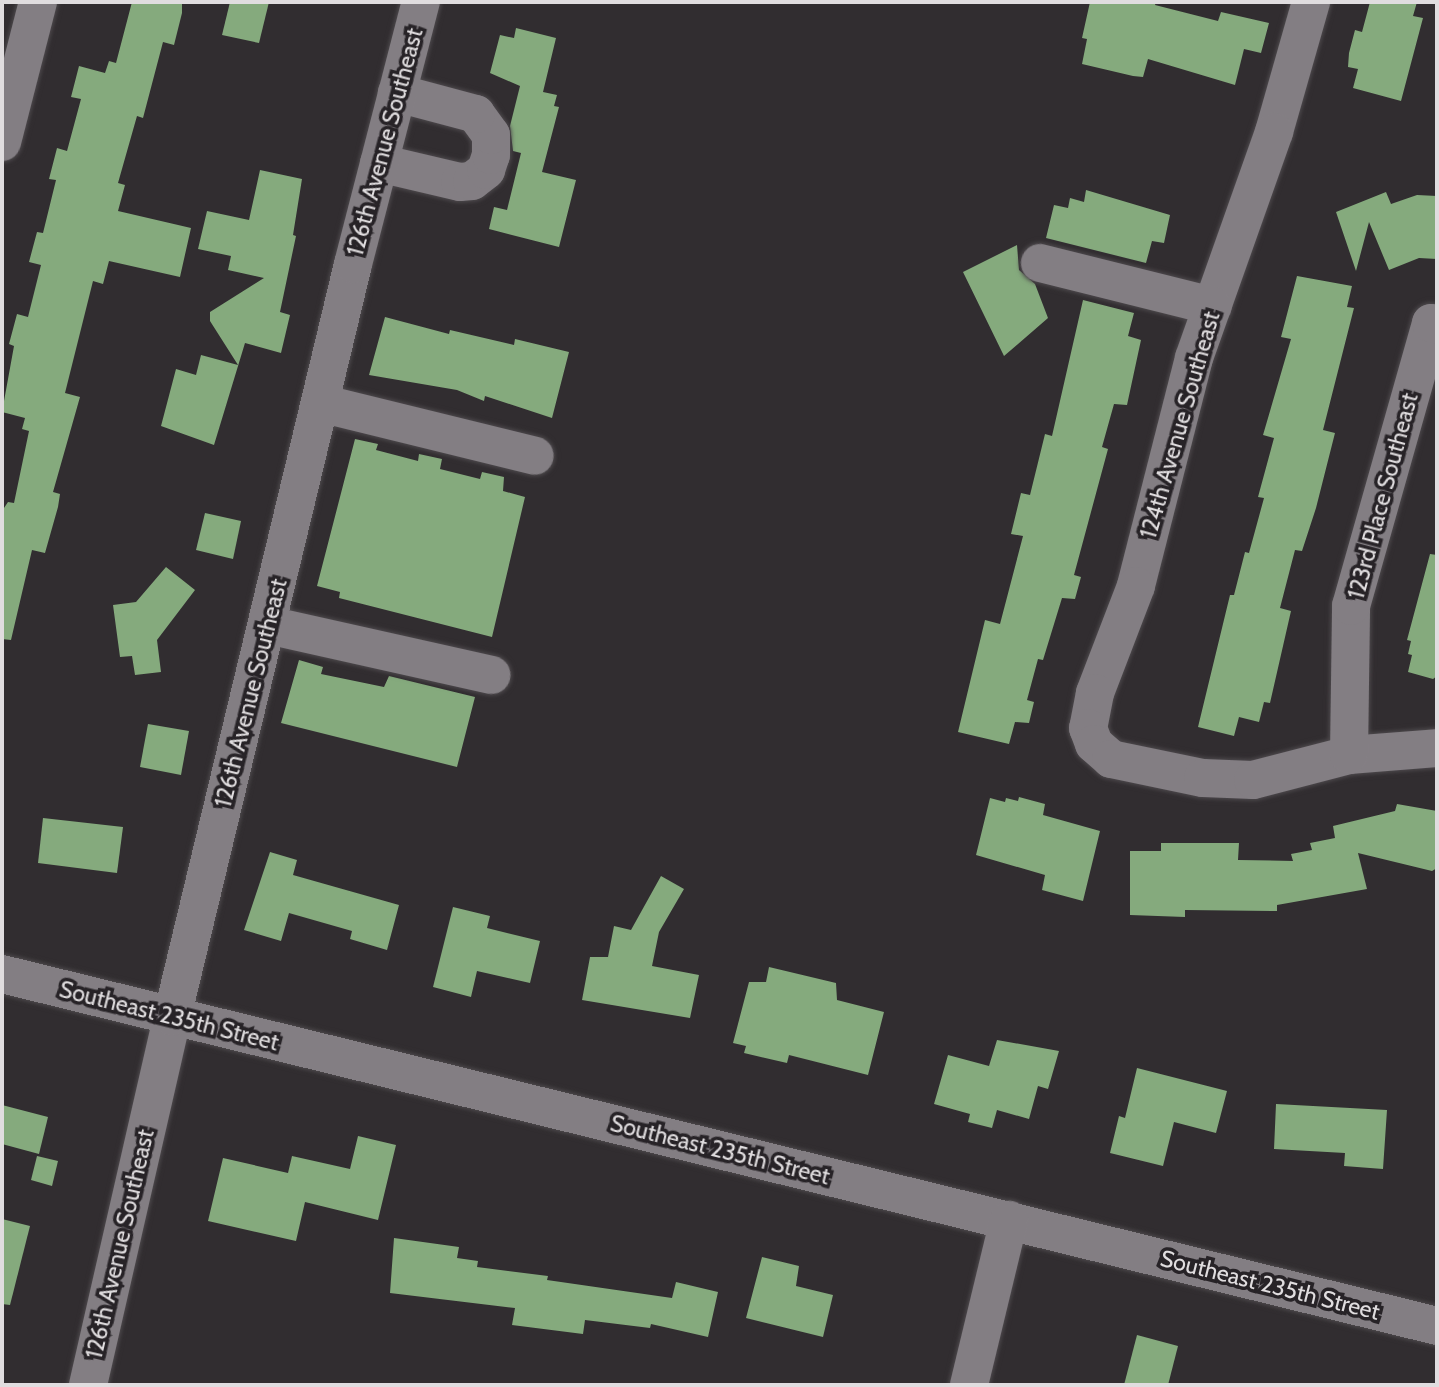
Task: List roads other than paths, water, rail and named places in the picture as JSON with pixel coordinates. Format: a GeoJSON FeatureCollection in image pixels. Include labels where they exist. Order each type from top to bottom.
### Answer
{"type":"FeatureCollection","features":[{"type":"Feature","properties":{"kind":"street"},"geometry":{"type":"LineString","coordinates":[[2,142],[38,2]]}},
{"type":"Feature","properties":{"kind":"street","name":"126th Avenue Southeast"},"geometry":{"type":"LineString","coordinates":[[88,1385],[172,1017],[320,403],[421,2]]}},
{"type":"Feature","properties":{"kind":"street","name":"124th Avenue Southeast"},"geometry":{"type":"LineString","coordinates":[[1311,2],[1273,132],[1194,358],[1136,586],[1095,693],[1088,728],[1094,744],[1111,759],[1203,778],[1253,780],[1349,755]]}},
{"type":"Feature","properties":{"kind":"street"},"geometry":{"type":"LineString","coordinates":[[379,163],[460,182],[472,181],[485,170],[491,155],[491,135],[476,114],[397,93]]}},
{"type":"Feature","properties":{"kind":"street"},"geometry":{"type":"LineString","coordinates":[[1040,263],[1213,306]]}},
{"type":"Feature","properties":{"kind":"street","name":"123rd Place Southeast"},"geometry":{"type":"LineString","coordinates":[[1349,755],[1351,606],[1434,324]]}},
{"type":"Feature","properties":{"kind":"street"},"geometry":{"type":"LineString","coordinates":[[320,403],[535,456]]}},
{"type":"Feature","properties":{"kind":"street"},"geometry":{"type":"LineString","coordinates":[[268,625],[491,675]]}},
{"type":"Feature","properties":{"kind":"street"},"geometry":{"type":"LineString","coordinates":[[1349,755],[1437,748]]}},
{"type":"Feature","properties":{"kind":"street","name":"Southeast 235th Street"},"geometry":{"type":"LineString","coordinates":[[2,974],[1437,1326]]}},
{"type":"Feature","properties":{"kind":"street"},"geometry":{"type":"LineString","coordinates":[[969,1385],[1009,1220]]}}]}
